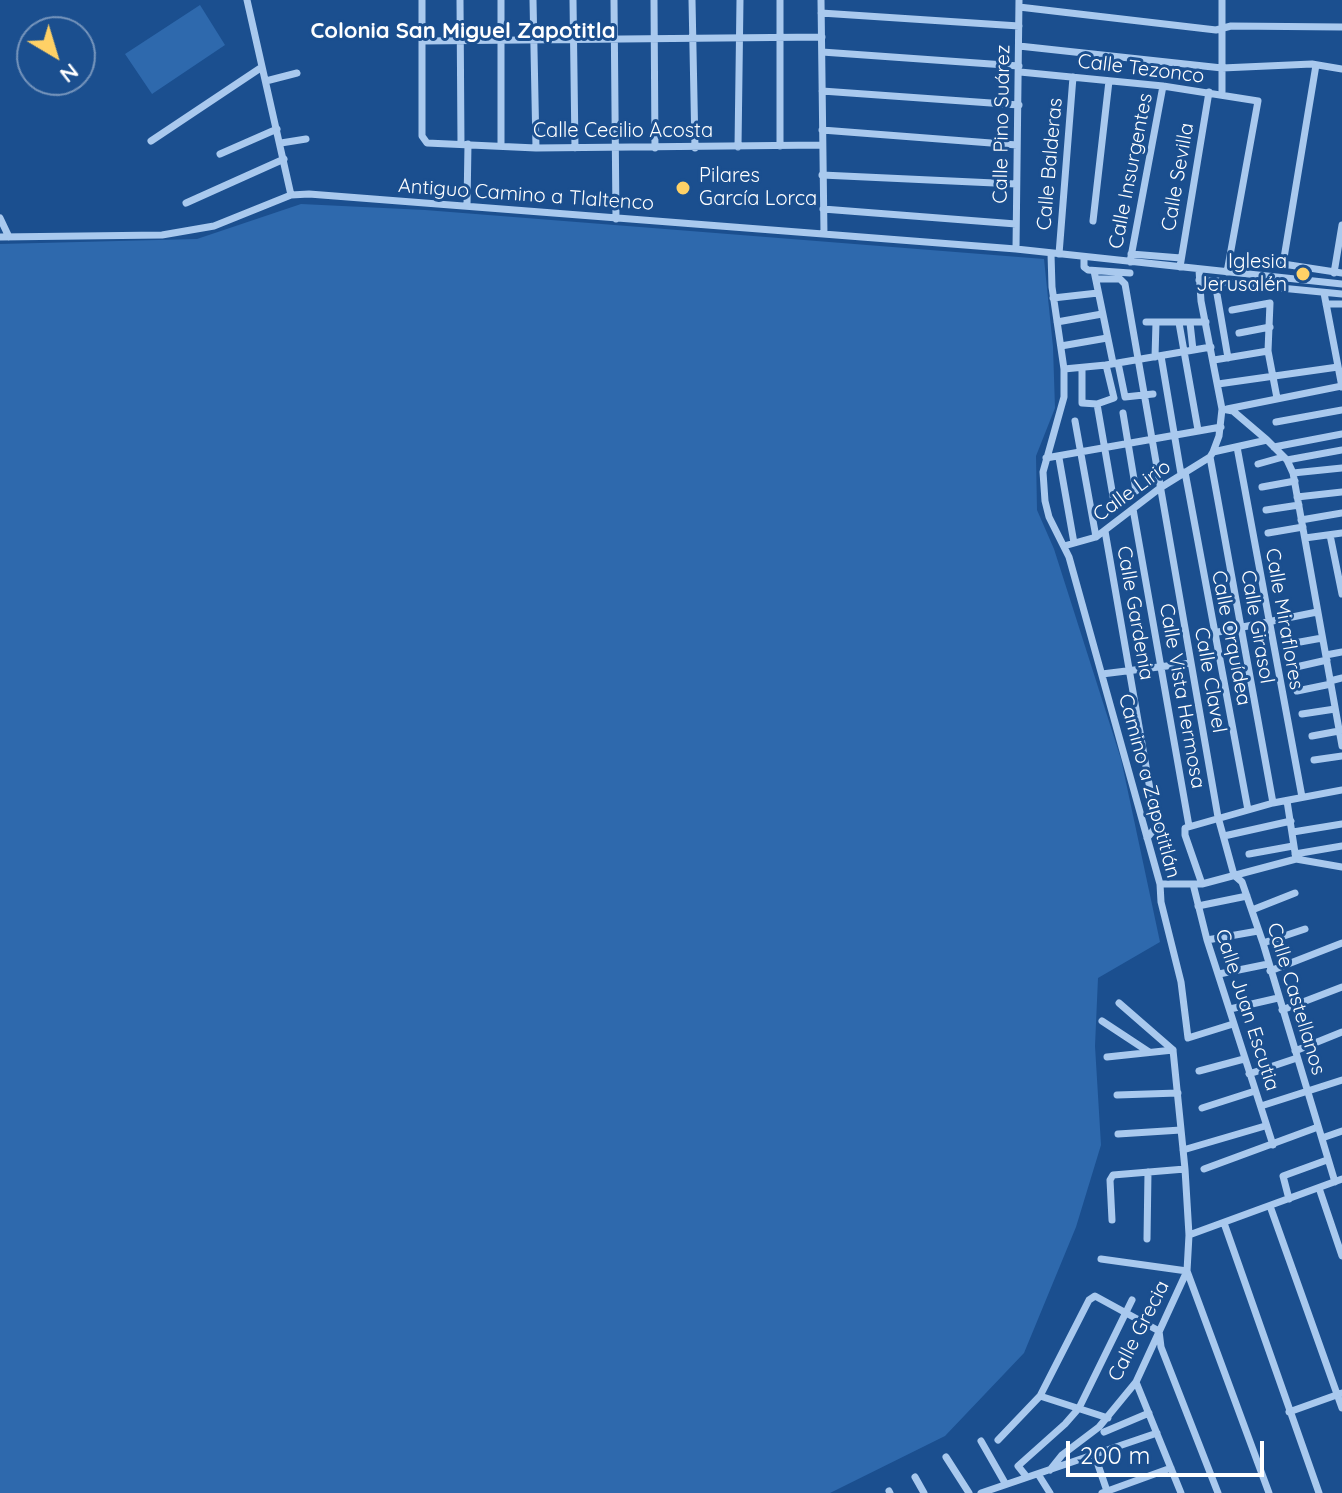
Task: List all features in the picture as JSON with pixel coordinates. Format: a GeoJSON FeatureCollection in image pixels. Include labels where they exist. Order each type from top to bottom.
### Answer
{"type":"FeatureCollection","features":[{"type":"Feature","properties":{"kind":"street"},"geometry":{"type":"LineString","coordinates":[[247,0],[291,195]]}},
{"type":"Feature","properties":{"kind":"street"},"geometry":{"type":"LineString","coordinates":[[422,0],[422,41],[822,37]]}},
{"type":"Feature","properties":{"kind":"street"},"geometry":{"type":"LineString","coordinates":[[460,0],[467,206]]}},
{"type":"Feature","properties":{"kind":"street"},"geometry":{"type":"LineString","coordinates":[[501,0],[501,145]]}},
{"type":"Feature","properties":{"kind":"street"},"geometry":{"type":"LineString","coordinates":[[533,0],[536,148]]}},
{"type":"Feature","properties":{"kind":"street"},"geometry":{"type":"LineString","coordinates":[[573,0],[575,148]]}},
{"type":"Feature","properties":{"kind":"street"},"geometry":{"type":"LineString","coordinates":[[614,0],[616,219]]}},
{"type":"Feature","properties":{"kind":"street"},"geometry":{"type":"LineString","coordinates":[[654,0],[655,148]]}},
{"type":"Feature","properties":{"kind":"street"},"geometry":{"type":"LineString","coordinates":[[692,0],[695,148]]}},
{"type":"Feature","properties":{"kind":"street"},"geometry":{"type":"LineString","coordinates":[[738,147],[740,0]]}},
{"type":"Feature","properties":{"kind":"street"},"geometry":{"type":"LineString","coordinates":[[780,0],[780,146]]}},
{"type":"Feature","properties":{"kind":"street"},"geometry":{"type":"LineString","coordinates":[[821,0],[824,234]]}},
{"type":"Feature","properties":{"kind":"street"},"geometry":{"type":"LineString","coordinates":[[1222,0],[1222,95]]}},
{"type":"Feature","properties":{"kind":"street"},"geometry":{"type":"LineString","coordinates":[[1019,4],[1191,27],[1342,27]]}},
{"type":"Feature","properties":{"kind":"street","name":"Calle Pino Suárez"},"geometry":{"type":"LineString","coordinates":[[1016,249],[1019,4]]}},
{"type":"Feature","properties":{"kind":"street"},"geometry":{"type":"LineString","coordinates":[[821,13],[1019,26]]}},
{"type":"Feature","properties":{"kind":"street","name":"Calle Cecilio Acosta"},"geometry":{"type":"LineString","coordinates":[[422,41],[424,141],[536,148],[822,145]]}},
{"type":"Feature","properties":{"kind":"street"},"geometry":{"type":"LineString","coordinates":[[1019,46],[1222,68],[1316,65],[1342,69]]}},
{"type":"Feature","properties":{"kind":"street","name":"Calle Tezonco"},"geometry":{"type":"LineString","coordinates":[[822,52],[1020,69],[1258,101],[1227,272]]}},
{"type":"Feature","properties":{"kind":"street"},"geometry":{"type":"LineString","coordinates":[[1316,65],[1283,264],[1338,273],[1342,225]]}},
{"type":"Feature","properties":{"kind":"street"},"geometry":{"type":"LineString","coordinates":[[151,141],[262,67]]}},
{"type":"Feature","properties":{"kind":"street"},"geometry":{"type":"LineString","coordinates":[[266,81],[297,73]]}},
{"type":"Feature","properties":{"kind":"street","name":"Calle Balderas"},"geometry":{"type":"LineString","coordinates":[[1064,369],[1053,298],[1073,77]]}},
{"type":"Feature","properties":{"kind":"street"},"geometry":{"type":"LineString","coordinates":[[1093,221],[1109,81]]}},
{"type":"Feature","properties":{"kind":"street","name":"Calle Insurgentes"},"geometry":{"type":"LineString","coordinates":[[1130,258],[1163,86]]}},
{"type":"Feature","properties":{"kind":"street"},"geometry":{"type":"LineString","coordinates":[[822,91],[1019,105]]}},
{"type":"Feature","properties":{"kind":"street","name":"Calle Sevilla"},"geometry":{"type":"LineString","coordinates":[[1180,267],[1209,92]]}},
{"type":"Feature","properties":{"kind":"street"},"geometry":{"type":"LineString","coordinates":[[220,154],[277,129]]}},
{"type":"Feature","properties":{"kind":"street"},"geometry":{"type":"LineString","coordinates":[[822,130],[1017,145]]}},
{"type":"Feature","properties":{"kind":"street"},"geometry":{"type":"LineString","coordinates":[[281,143],[306,139]]}},
{"type":"Feature","properties":{"kind":"street"},"geometry":{"type":"LineString","coordinates":[[186,203],[284,159]]}},
{"type":"Feature","properties":{"kind":"street"},"geometry":{"type":"LineString","coordinates":[[822,175],[1016,184]]}},
{"type":"Feature","properties":{"kind":"street","name":"Antiguo Camino a Tlaltenco"},"geometry":{"type":"LineString","coordinates":[[4,237],[162,235],[239,218],[291,195],[309,194],[1016,249],[1084,258],[1130,258],[1199,270],[1342,284]]}},
{"type":"Feature","properties":{"kind":"street"},"geometry":{"type":"LineString","coordinates":[[823,209],[1016,224]]}},
{"type":"Feature","properties":{"kind":"street"},"geometry":{"type":"LineString","coordinates":[[0,218],[4,237]]}},
{"type":"Feature","properties":{"kind":"street"},"geometry":{"type":"LineString","coordinates":[[1084,258],[1084,267],[1095,275],[1130,273]]}},
{"type":"Feature","properties":{"kind":"street"},"geometry":{"type":"LineString","coordinates":[[1130,258],[1181,258]]}},
{"type":"Feature","properties":{"kind":"street"},"geometry":{"type":"LineString","coordinates":[[1199,270],[1206,322],[1225,409],[1211,454]]}},
{"type":"Feature","properties":{"kind":"street"},"geometry":{"type":"LineString","coordinates":[[1095,275],[1113,364],[1125,397],[1149,395]]}},
{"type":"Feature","properties":{"kind":"street","name":"Calle Clavel"},"geometry":{"type":"LineString","coordinates":[[1095,275],[1123,280],[1138,359],[1149,395],[1160,488],[1218,817],[1234,875]]}},
{"type":"Feature","properties":{"kind":"street"},"geometry":{"type":"LineString","coordinates":[[1199,280],[1342,294]]}},
{"type":"Feature","properties":{"kind":"street"},"geometry":{"type":"LineString","coordinates":[[1218,281],[1217,294],[1228,358]]}},
{"type":"Feature","properties":{"kind":"street"},"geometry":{"type":"LineString","coordinates":[[1053,298],[1098,293]]}},
{"type":"Feature","properties":{"kind":"street"},"geometry":{"type":"LineString","coordinates":[[1225,409],[1342,386],[1324,293]]}},
{"type":"Feature","properties":{"kind":"street"},"geometry":{"type":"LineString","coordinates":[[1232,310],[1270,303],[1268,351],[1277,398]]}},
{"type":"Feature","properties":{"kind":"street"},"geometry":{"type":"LineString","coordinates":[[1326,304],[1342,304]]}},
{"type":"Feature","properties":{"kind":"street"},"geometry":{"type":"LineString","coordinates":[[1057,322],[1102,314]]}},
{"type":"Feature","properties":{"kind":"street"},"geometry":{"type":"LineString","coordinates":[[1146,322],[1206,322]]}},
{"type":"Feature","properties":{"kind":"street","name":"Calle Orquídea"},"geometry":{"type":"LineString","coordinates":[[1156,322],[1158,356],[1248,810]]}},
{"type":"Feature","properties":{"kind":"street"},"geometry":{"type":"LineString","coordinates":[[1179,323],[1198,430]]}},
{"type":"Feature","properties":{"kind":"street"},"geometry":{"type":"LineString","coordinates":[[1190,323],[1193,350]]}},
{"type":"Feature","properties":{"kind":"street"},"geometry":{"type":"LineString","coordinates":[[1239,333],[1270,327]]}},
{"type":"Feature","properties":{"kind":"street"},"geometry":{"type":"LineString","coordinates":[[1061,346],[1107,338]]}},
{"type":"Feature","properties":{"kind":"street"},"geometry":{"type":"LineString","coordinates":[[1064,369],[1211,347]]}},
{"type":"Feature","properties":{"kind":"street"},"geometry":{"type":"LineString","coordinates":[[1214,360],[1268,351]]}},
{"type":"Feature","properties":{"kind":"street"},"geometry":{"type":"LineString","coordinates":[[1082,368],[1082,403],[1097,404],[1114,398],[1113,364]]}},
{"type":"Feature","properties":{"kind":"street"},"geometry":{"type":"LineString","coordinates":[[1218,384],[1338,367]]}},
{"type":"Feature","properties":{"kind":"street","name":"Camino a Zapotitlán"},"geometry":{"type":"LineString","coordinates":[[1064,369],[1061,410],[1046,458],[1042,487],[1049,517],[1064,546],[1160,884],[1161,902],[1181,982],[1188,1038],[1233,1024]]}},
{"type":"Feature","properties":{"kind":"street"},"geometry":{"type":"LineString","coordinates":[[1097,404],[1114,502]]}},
{"type":"Feature","properties":{"kind":"street"},"geometry":{"type":"LineString","coordinates":[[1225,409],[1239,415],[1267,440],[1285,458],[1294,477],[1342,746]]}},
{"type":"Feature","properties":{"kind":"street"},"geometry":{"type":"LineString","coordinates":[[1276,422],[1342,410]]}},
{"type":"Feature","properties":{"kind":"street"},"geometry":{"type":"LineString","coordinates":[[1123,413],[1136,491]]}},
{"type":"Feature","properties":{"kind":"street"},"geometry":{"type":"LineString","coordinates":[[1075,421],[1096,537]]}},
{"type":"Feature","properties":{"kind":"street"},"geometry":{"type":"LineString","coordinates":[[1046,458],[1221,427]]}},
{"type":"Feature","properties":{"kind":"street"},"geometry":{"type":"LineString","coordinates":[[1274,447],[1342,434]]}},
{"type":"Feature","properties":{"kind":"street","name":"Calle Lirio"},"geometry":{"type":"LineString","coordinates":[[1064,546],[1096,537],[1211,454],[1267,440]]}},
{"type":"Feature","properties":{"kind":"street","name":"Calle Miraflores"},"geometry":{"type":"LineString","coordinates":[[1237,447],[1302,797]]}},
{"type":"Feature","properties":{"kind":"street"},"geometry":{"type":"LineString","coordinates":[[1258,464],[1342,450]]}},
{"type":"Feature","properties":{"kind":"street","name":"Calle Girasol"},"geometry":{"type":"LineString","coordinates":[[1211,454],[1273,803]]}},
{"type":"Feature","properties":{"kind":"street"},"geometry":{"type":"LineString","coordinates":[[1059,458],[1074,543]]}},
{"type":"Feature","properties":{"kind":"street"},"geometry":{"type":"LineString","coordinates":[[1262,487],[1342,468]]}},
{"type":"Feature","properties":{"kind":"street"},"geometry":{"type":"LineString","coordinates":[[1266,510],[1342,492]]}},
{"type":"Feature","properties":{"kind":"street","name":"Calle Vista Hermosa"},"geometry":{"type":"LineString","coordinates":[[1133,509],[1189,826],[1184,831],[1198,884]]}},
{"type":"Feature","properties":{"kind":"street"},"geometry":{"type":"LineString","coordinates":[[1268,533],[1342,513]]}},
{"type":"Feature","properties":{"kind":"street","name":"Calle Gardenia"},"geometry":{"type":"LineString","coordinates":[[1105,531],[1156,827],[1147,838]]}},
{"type":"Feature","properties":{"kind":"street"},"geometry":{"type":"LineString","coordinates":[[1305,538],[1342,533]]}},
{"type":"Feature","properties":{"kind":"street"},"geometry":{"type":"LineString","coordinates":[[1330,535],[1342,594]]}},
{"type":"Feature","properties":{"kind":"street"},"geometry":{"type":"LineString","coordinates":[[1213,633],[1317,612]]}},
{"type":"Feature","properties":{"kind":"street"},"geometry":{"type":"LineString","coordinates":[[1289,644],[1322,638]]}},
{"type":"Feature","properties":{"kind":"street"},"geometry":{"type":"LineString","coordinates":[[1296,667],[1342,652]]}},
{"type":"Feature","properties":{"kind":"street"},"geometry":{"type":"LineString","coordinates":[[1102,674],[1191,663]]}},
{"type":"Feature","properties":{"kind":"street"},"geometry":{"type":"LineString","coordinates":[[1297,691],[1342,678]]}},
{"type":"Feature","properties":{"kind":"street"},"geometry":{"type":"LineString","coordinates":[[1302,714],[1335,709]]}},
{"type":"Feature","properties":{"kind":"street"},"geometry":{"type":"LineString","coordinates":[[1312,736],[1339,731]]}},
{"type":"Feature","properties":{"kind":"street"},"geometry":{"type":"LineString","coordinates":[[1314,760],[1342,756]]}},
{"type":"Feature","properties":{"kind":"street"},"geometry":{"type":"LineString","coordinates":[[1189,826],[1273,803],[1342,790]]}},
{"type":"Feature","properties":{"kind":"street"},"geometry":{"type":"LineString","coordinates":[[1287,801],[1295,853]]}},
{"type":"Feature","properties":{"kind":"street"},"geometry":{"type":"LineString","coordinates":[[1224,836],[1291,821]]}},
{"type":"Feature","properties":{"kind":"street"},"geometry":{"type":"LineString","coordinates":[[1293,832],[1342,824]]}},
{"type":"Feature","properties":{"kind":"street"},"geometry":{"type":"LineString","coordinates":[[1249,854],[1295,853],[1342,846]]}},
{"type":"Feature","properties":{"kind":"street"},"geometry":{"type":"LineString","coordinates":[[1160,884],[1198,884],[1295,853],[1342,867]]}},
{"type":"Feature","properties":{"kind":"street","name":"Calle Castellanos"},"geometry":{"type":"LineString","coordinates":[[1234,875],[1242,882],[1252,910],[1327,1160],[1338,1181]]}},
{"type":"Feature","properties":{"kind":"street","name":"Calle Juan Escutia"},"geometry":{"type":"LineString","coordinates":[[1198,884],[1198,906],[1207,940],[1273,1145]]}},
{"type":"Feature","properties":{"kind":"street"},"geometry":{"type":"LineString","coordinates":[[1252,910],[1295,893]]}},
{"type":"Feature","properties":{"kind":"street"},"geometry":{"type":"LineString","coordinates":[[1198,906],[1247,896]]}},
{"type":"Feature","properties":{"kind":"street"},"geometry":{"type":"LineString","coordinates":[[1263,943],[1305,929]]}},
{"type":"Feature","properties":{"kind":"street"},"geometry":{"type":"LineString","coordinates":[[1207,940],[1258,931]]}},
{"type":"Feature","properties":{"kind":"street"},"geometry":{"type":"LineString","coordinates":[[1219,974],[1269,968],[1342,943]]}},
{"type":"Feature","properties":{"kind":"street"},"geometry":{"type":"LineString","coordinates":[[1282,1010],[1342,987]]}},
{"type":"Feature","properties":{"kind":"street"},"geometry":{"type":"LineString","coordinates":[[1230,1009],[1278,998]]}},
{"type":"Feature","properties":{"kind":"street"},"geometry":{"type":"LineString","coordinates":[[1119,1003],[1173,1050],[1185,1169],[1189,1235],[1187,1271],[1269,1493]]}},
{"type":"Feature","properties":{"kind":"street"},"geometry":{"type":"LineString","coordinates":[[1102,1021],[1149,1052]]}},
{"type":"Feature","properties":{"kind":"street"},"geometry":{"type":"LineString","coordinates":[[1249,1074],[1342,1032]]}},
{"type":"Feature","properties":{"kind":"street"},"geometry":{"type":"LineString","coordinates":[[1107,1057],[1173,1050]]}},
{"type":"Feature","properties":{"kind":"street"},"geometry":{"type":"LineString","coordinates":[[1199,1071],[1244,1059]]}},
{"type":"Feature","properties":{"kind":"street"},"geometry":{"type":"LineString","coordinates":[[1261,1106],[1342,1080]]}},
{"type":"Feature","properties":{"kind":"street"},"geometry":{"type":"LineString","coordinates":[[1202,1108],[1255,1091]]}},
{"type":"Feature","properties":{"kind":"street"},"geometry":{"type":"LineString","coordinates":[[1117,1095],[1178,1093]]}},
{"type":"Feature","properties":{"kind":"street"},"geometry":{"type":"LineString","coordinates":[[1183,1150],[1265,1126]]}},
{"type":"Feature","properties":{"kind":"street"},"geometry":{"type":"LineString","coordinates":[[1204,1169],[1318,1127]]}},
{"type":"Feature","properties":{"kind":"street"},"geometry":{"type":"LineString","coordinates":[[1118,1134],[1181,1130]]}},
{"type":"Feature","properties":{"kind":"street"},"geometry":{"type":"LineString","coordinates":[[1322,1138],[1342,1131]]}},
{"type":"Feature","properties":{"kind":"street"},"geometry":{"type":"LineString","coordinates":[[1289,1199],[1283,1176],[1327,1160]]}},
{"type":"Feature","properties":{"kind":"street"},"geometry":{"type":"LineString","coordinates":[[1112,1220],[1111,1176],[1185,1169]]}},
{"type":"Feature","properties":{"kind":"street"},"geometry":{"type":"LineString","coordinates":[[1147,1239],[1148,1172]]}},
{"type":"Feature","properties":{"kind":"street"},"geometry":{"type":"LineString","coordinates":[[1189,1235],[1338,1181]]}},
{"type":"Feature","properties":{"kind":"street"},"geometry":{"type":"LineString","coordinates":[[1319,1188],[1342,1256]]}},
{"type":"Feature","properties":{"kind":"street"},"geometry":{"type":"LineString","coordinates":[[1270,1206],[1340,1394],[1342,1408]]}},
{"type":"Feature","properties":{"kind":"street"},"geometry":{"type":"LineString","coordinates":[[1224,1223],[1319,1493]]}},
{"type":"Feature","properties":{"kind":"street"},"geometry":{"type":"LineString","coordinates":[[1101,1259],[1187,1271]]}},
{"type":"Feature","properties":{"kind":"street","name":"Calle Grecia"},"geometry":{"type":"LineString","coordinates":[[1050,1470],[1062,1455],[1089,1437],[1108,1418],[1136,1382],[1187,1271]]}},
{"type":"Feature","properties":{"kind":"street"},"geometry":{"type":"LineString","coordinates":[[998,1440],[1040,1396],[1092,1296],[1159,1331],[1161,1347],[1218,1493]]}},
{"type":"Feature","properties":{"kind":"street"},"geometry":{"type":"LineString","coordinates":[[1026,1476],[1018,1466],[1079,1408],[1132,1300]]}},
{"type":"Feature","properties":{"kind":"street"},"geometry":{"type":"LineString","coordinates":[[1136,1382],[1181,1493]]}},
{"type":"Feature","properties":{"kind":"street"},"geometry":{"type":"LineString","coordinates":[[1289,1412],[1340,1394]]}},
{"type":"Feature","properties":{"kind":"street"},"geometry":{"type":"LineString","coordinates":[[1040,1396],[1108,1418]]}},
{"type":"Feature","properties":{"kind":"street"},"geometry":{"type":"LineString","coordinates":[[1104,1432],[1149,1413]]}},
{"type":"Feature","properties":{"kind":"street"},"geometry":{"type":"LineString","coordinates":[[981,1493],[1157,1433]]}},
{"type":"Feature","properties":{"kind":"street"},"geometry":{"type":"LineString","coordinates":[[981,1441],[1005,1483]]}},
{"type":"Feature","properties":{"kind":"street"},"geometry":{"type":"LineString","coordinates":[[1095,1456],[1105,1492],[1171,1468]]}},
{"type":"Feature","properties":{"kind":"street"},"geometry":{"type":"LineString","coordinates":[[946,1457],[969,1493]]}},
{"type":"Feature","properties":{"kind":"street"},"geometry":{"type":"LineString","coordinates":[[1038,1474],[1050,1493]]}},
{"type":"Feature","properties":{"kind":"street"},"geometry":{"type":"LineString","coordinates":[[915,1477],[924,1493]]}},
{"type":"Feature","properties":{"kind":"shaded area"},"geometry":{"type":"Polygon","coordinates":[[[200,5],[225,45],[152,94],[125,54],[200,5]]]}},
{"type":"Feature","properties":{"kind":"shaded area"},"geometry":{"type":"Polygon","coordinates":[[[301,204],[425,210],[1044,259],[1053,347],[1055,408],[1036,456],[1037,510],[1054,549],[1121,759],[1160,942],[1098,978],[1095,1046],[1101,1145],[1076,1227],[1024,1353],[945,1436],[830,1493],[0,1493],[0,244],[197,239],[301,204]]]}},
{"type":"Feature","properties":{"kind":"place","name":"Pilares García Lorca"},"geometry":{"type":"Point","coordinates":[683,188]}},
{"type":"Feature","properties":{"kind":"place","name":"Iglesia Jerusalén"},"geometry":{"type":"Point","coordinates":[1303,274]}},
{"type":"Feature","properties":{"kind":"district","name":"Colonia San Miguel Zapotitla"},"geometry":{"type":"Point","coordinates":[463,31]}}]}
